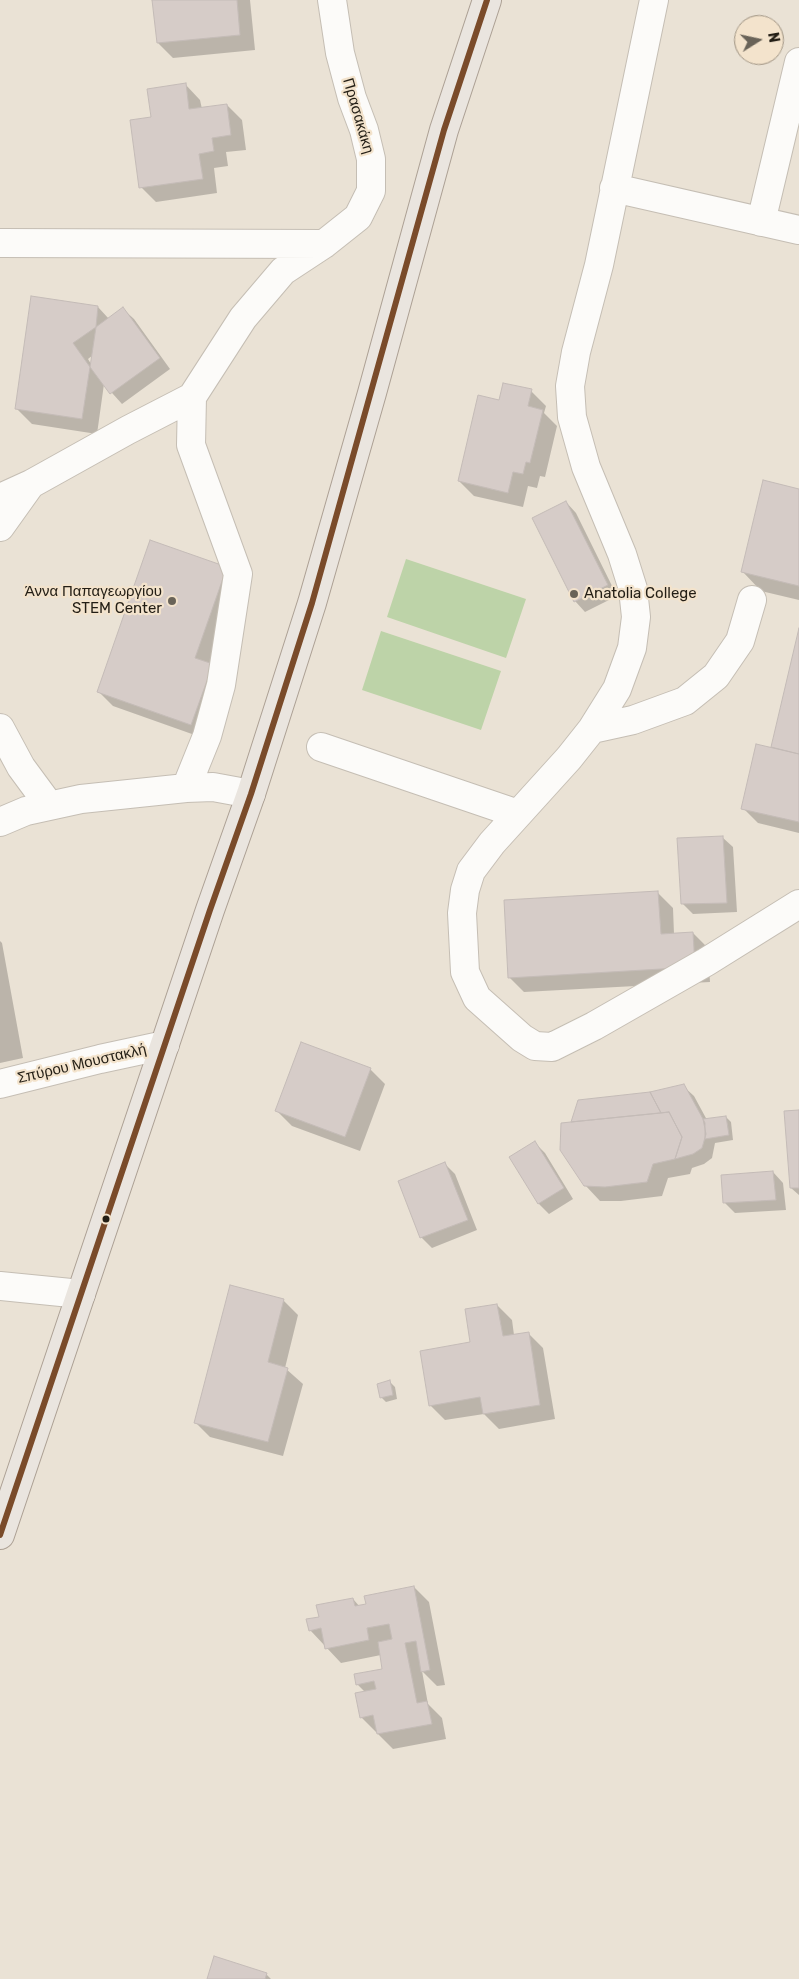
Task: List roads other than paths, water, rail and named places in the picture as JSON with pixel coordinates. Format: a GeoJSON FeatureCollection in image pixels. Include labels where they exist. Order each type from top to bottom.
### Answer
{"type":"FeatureCollection","features":[{"type":"Feature","properties":{"kind":"main road"},"geometry":{"type":"LineString","coordinates":[[0,1535],[251,794],[312,603],[444,130],[487,0]]}},
{"type":"Feature","properties":{"kind":"street","name":"Πρασακάκη"},"geometry":{"type":"LineString","coordinates":[[192,397],[242,318],[283,272],[324,244],[358,217],[371,191],[371,159],[340,52],[332,0]]}},
{"type":"Feature","properties":{"kind":"street"},"geometry":{"type":"LineString","coordinates":[[654,0],[599,265],[576,352],[570,386],[572,418],[586,466],[629,576],[636,617],[632,648],[624,673],[609,704],[592,729],[569,758],[487,849],[471,871],[465,890],[462,913],[464,963],[468,980],[477,998],[522,1038],[535,1046],[552,1047],[587,1030],[706,962],[799,904]]}},
{"type":"Feature","properties":{"kind":"street"},"geometry":{"type":"LineString","coordinates":[[761,222],[799,62]]}},
{"type":"Feature","properties":{"kind":"street"},"geometry":{"type":"LineString","coordinates":[[614,188],[799,230]]}},
{"type":"Feature","properties":{"kind":"street"},"geometry":{"type":"LineString","coordinates":[[0,244],[324,244]]}},
{"type":"Feature","properties":{"kind":"street"},"geometry":{"type":"LineString","coordinates":[[0,498],[31,484],[192,397],[191,445],[238,574],[221,685],[207,736],[186,788]]}},
{"type":"Feature","properties":{"kind":"street"},"geometry":{"type":"LineString","coordinates":[[0,527],[31,484]]}},
{"type":"Feature","properties":{"kind":"street"},"geometry":{"type":"LineString","coordinates":[[592,729],[633,720],[686,701],[716,676],[740,642],[752,600]]}},
{"type":"Feature","properties":{"kind":"street"},"geometry":{"type":"LineString","coordinates":[[0,728],[21,767],[49,805]]}},
{"type":"Feature","properties":{"kind":"street"},"geometry":{"type":"LineString","coordinates":[[321,747],[518,814]]}},
{"type":"Feature","properties":{"kind":"street"},"geometry":{"type":"LineString","coordinates":[[0,822],[11,816],[49,805],[81,799],[213,787],[251,794]]}},
{"type":"Feature","properties":{"kind":"street","name":"Σπύρου Μουστακλή"},"geometry":{"type":"LineString","coordinates":[[0,1084],[100,1059],[165,1046]]}},
{"type":"Feature","properties":{"kind":"street"},"geometry":{"type":"LineString","coordinates":[[0,1286],[81,1294]]}},
{"type":"Feature","properties":{"kind":"place","name":"Anatolia College"},"geometry":{"type":"Point","coordinates":[574,594]}},
{"type":"Feature","properties":{"kind":"place","name":"Άννα Παπαγεωργίου STEM Center"},"geometry":{"type":"Point","coordinates":[172,601]}}]}
